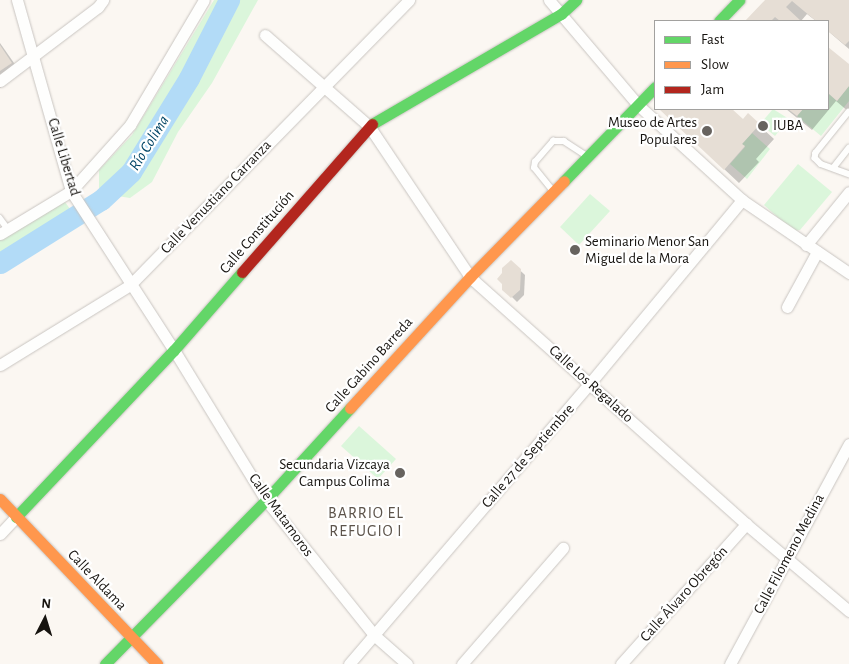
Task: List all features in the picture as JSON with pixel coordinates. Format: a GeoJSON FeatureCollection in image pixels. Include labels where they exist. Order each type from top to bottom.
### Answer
{"type":"FeatureCollection","features":[{"type":"Feature","properties":{"kind":"street","name":"Calle Libertad"},"geometry":{"type":"LineString","coordinates":[[18,0],[71,191],[130,285],[174,350]]}},
{"type":"Feature","properties":{"kind":"street"},"geometry":{"type":"LineString","coordinates":[[0,81],[35,57],[98,7],[103,0]]}},
{"type":"Feature","properties":{"kind":"street"},"geometry":{"type":"LineString","coordinates":[[4,231],[71,191],[130,125],[204,0]]}},
{"type":"Feature","properties":{"kind":"street","name":"Calle Venustiano Carranza"},"geometry":{"type":"LineString","coordinates":[[0,365],[130,285],[409,0]]}},
{"type":"Feature","properties":{"kind":"street"},"geometry":{"type":"LineString","coordinates":[[549,0],[638,105],[742,200],[849,273]]}},
{"type":"Feature","properties":{"kind":"street","name":"Calle Constitución"},"geometry":{"type":"LineString","coordinates":[[0,534],[174,350],[368,126],[561,14],[576,0]]}},
{"type":"Feature","properties":{"kind":"street"},"geometry":{"type":"LineString","coordinates":[[720,20],[739,0]]}},
{"type":"Feature","properties":{"kind":"street","name":"Calle Los Regalado"},"geometry":{"type":"LineString","coordinates":[[265,35],[368,126],[470,277],[746,524],[849,611]]}},
{"type":"Feature","properties":{"kind":"street","name":"Calle Gabino Barreda"},"geometry":{"type":"LineString","coordinates":[[105,664],[266,500],[470,277],[654,88]]}},
{"type":"Feature","properties":{"kind":"street"},"geometry":{"type":"LineString","coordinates":[[806,245],[849,192]]}},
{"type":"Feature","properties":{"kind":"street","name":"Calle 27 de Septiembre"},"geometry":{"type":"LineString","coordinates":[[349,664],[590,383],[742,200]]}},
{"type":"Feature","properties":{"kind":"street"},"geometry":{"type":"LineString","coordinates":[[787,307],[817,252]]}},
{"type":"Feature","properties":{"kind":"street","name":"Calle Matamoros"},"geometry":{"type":"LineString","coordinates":[[174,350],[266,500],[374,635],[407,664]]}},
{"type":"Feature","properties":{"kind":"street","name":"Calle Filomeno Medina"},"geometry":{"type":"LineString","coordinates":[[730,664],[849,444]]}},
{"type":"Feature","properties":{"kind":"street","name":"Calle Aldama"},"geometry":{"type":"LineString","coordinates":[[0,499],[157,664]]}},
{"type":"Feature","properties":{"kind":"street","name":"Calle Álvaro Obregón"},"geometry":{"type":"LineString","coordinates":[[621,664],[746,524]]}},
{"type":"Feature","properties":{"kind":"street"},"geometry":{"type":"LineString","coordinates":[[462,664],[563,548]]}},
{"type":"Feature","properties":{"kind":"lane"},"geometry":{"type":"LineString","coordinates":[[849,112],[816,153],[816,158],[820,164],[834,167],[849,174]]}},
{"type":"Feature","properties":{"kind":"lane"},"geometry":{"type":"LineString","coordinates":[[554,192],[534,168],[535,162],[553,141],[564,141],[587,157]]}},
{"type":"Feature","properties":{"kind":"lane"},"geometry":{"type":"LineString","coordinates":[[834,167],[849,148]]}},
{"type":"Feature","properties":{"kind":"lane"},"geometry":{"type":"LineString","coordinates":[[0,218],[4,231]]}},
{"type":"Feature","properties":{"kind":"green space"},"geometry":{"type":"Polygon","coordinates":[[[214,0],[258,0],[212,83],[178,132],[152,182],[130,198],[99,193],[99,170],[132,135],[214,0]]]}},
{"type":"Feature","properties":{"kind":"green space"},"geometry":{"type":"Polygon","coordinates":[[[849,86],[849,101],[821,136],[797,116],[802,110],[829,110],[829,94],[837,101],[849,86]]]}},
{"type":"Feature","properties":{"kind":"green space"},"geometry":{"type":"Polygon","coordinates":[[[772,110],[789,119],[775,136],[760,124],[772,110]]]}},
{"type":"Feature","properties":{"kind":"green space"},"geometry":{"type":"Polygon","coordinates":[[[752,133],[770,149],[747,179],[730,164],[745,147],[742,144],[752,133]]]}},
{"type":"Feature","properties":{"kind":"green space"},"geometry":{"type":"Polygon","coordinates":[[[798,164],[832,192],[800,230],[793,231],[764,205],[798,164]]]}},
{"type":"Feature","properties":{"kind":"green space"},"geometry":{"type":"Polygon","coordinates":[[[590,194],[610,211],[579,245],[560,227],[590,194]]]}},
{"type":"Feature","properties":{"kind":"green space"},"geometry":{"type":"Polygon","coordinates":[[[65,202],[73,213],[59,223],[30,235],[16,250],[0,255],[0,240],[65,202]]]}},
{"type":"Feature","properties":{"kind":"green space"},"geometry":{"type":"Polygon","coordinates":[[[359,426],[396,459],[378,479],[341,446],[359,426]]]}},
{"type":"Feature","properties":{"kind":"building"},"geometry":{"type":"Polygon","coordinates":[[[765,0],[849,0],[849,41],[845,45],[829,32],[829,20],[815,20],[792,1],[786,7],[800,20],[779,20],[775,17],[772,20],[746,20],[765,0]]]}},
{"type":"Feature","properties":{"kind":"building"},"geometry":{"type":"Polygon","coordinates":[[[0,45],[12,63],[0,71],[0,45]]]}},
{"type":"Feature","properties":{"kind":"building"},"geometry":{"type":"Polygon","coordinates":[[[829,48],[849,64],[849,86],[837,101],[829,94],[829,48]]]}},
{"type":"Feature","properties":{"kind":"building","name":"Museo de Artes Populares"},"geometry":{"type":"Polygon","coordinates":[[[660,110],[733,110],[743,119],[748,113],[760,124],[742,144],[745,146],[724,170],[660,110]]]}},
{"type":"Feature","properties":{"kind":"building"},"geometry":{"type":"Polygon","coordinates":[[[789,110],[802,110],[797,116],[789,110]]]}},
{"type":"Feature","properties":{"kind":"building"},"geometry":{"type":"Polygon","coordinates":[[[511,260],[521,269],[520,290],[511,298],[502,290],[502,284],[497,279],[502,273],[502,268],[511,260]]]}},
{"type":"Feature","properties":{"kind":"waterway","name":"Río Colima"},"geometry":{"type":"LineString","coordinates":[[0,263],[101,200],[131,172],[189,78],[229,0]]}},
{"type":"Feature","properties":{"kind":"traffic: fast"},"geometry":{"type":"LineString","coordinates":[[372,124],[561,14],[576,0]]}},
{"type":"Feature","properties":{"kind":"traffic: fast"},"geometry":{"type":"LineString","coordinates":[[720,20],[739,0]]}},
{"type":"Feature","properties":{"kind":"traffic: fast"},"geometry":{"type":"LineString","coordinates":[[564,181],[654,88]]}},
{"type":"Feature","properties":{"kind":"traffic: fast"},"geometry":{"type":"LineString","coordinates":[[16,517],[174,350],[242,272]]}},
{"type":"Feature","properties":{"kind":"traffic: fast"},"geometry":{"type":"LineString","coordinates":[[105,664],[266,500],[350,408]]}},
{"type":"Feature","properties":{"kind":"traffic: slow"},"geometry":{"type":"LineString","coordinates":[[350,408],[470,277],[564,181]]}},
{"type":"Feature","properties":{"kind":"traffic: slow"},"geometry":{"type":"LineString","coordinates":[[0,499],[157,664]]}},
{"type":"Feature","properties":{"kind":"traffic: jam"},"geometry":{"type":"LineString","coordinates":[[242,272],[372,124]]}},
{"type":"Feature","properties":{"kind":"place","name":"IUBA"},"geometry":{"type":"Point","coordinates":[763,126]}},
{"type":"Feature","properties":{"kind":"place","name":"Museo de Artes Populares"},"geometry":{"type":"Point","coordinates":[707,131]}},
{"type":"Feature","properties":{"kind":"place","name":"Seminario Menor San Miguel de la Mora"},"geometry":{"type":"Point","coordinates":[575,250]}},
{"type":"Feature","properties":{"kind":"place","name":"Secundaria Vizcaya Campus Colima"},"geometry":{"type":"Point","coordinates":[400,473]}},
{"type":"Feature","properties":{"kind":"district","name":"BARRIO EL REFUGIO I"},"geometry":{"type":"Point","coordinates":[366,522]}}]}
